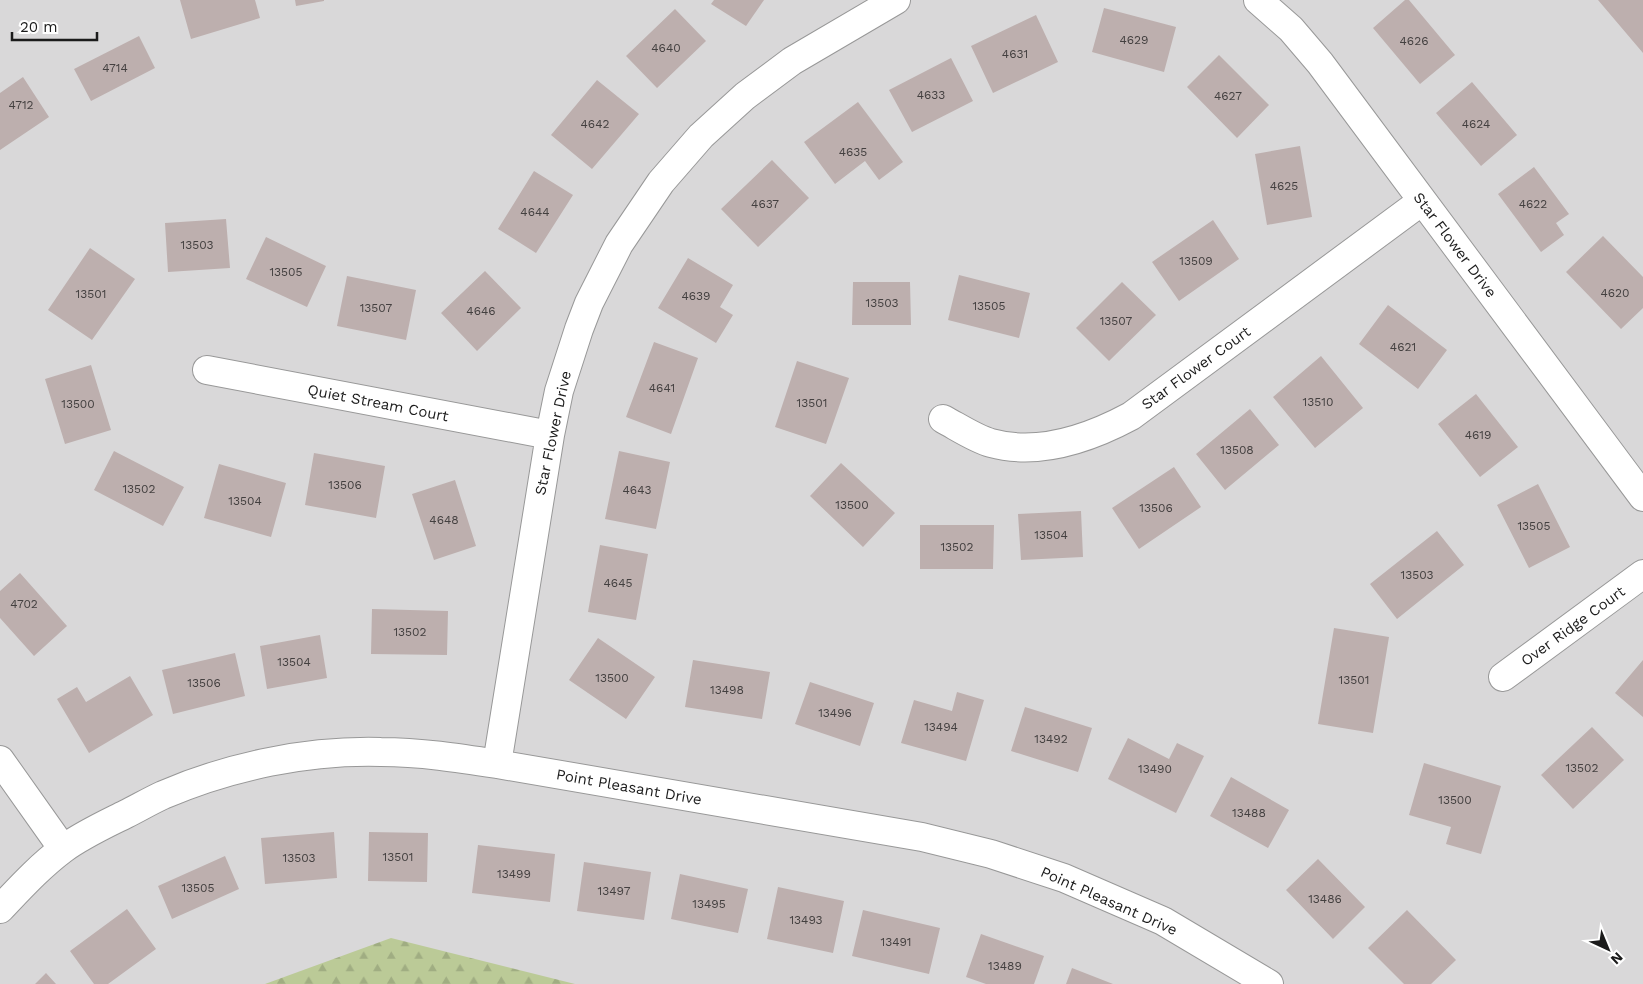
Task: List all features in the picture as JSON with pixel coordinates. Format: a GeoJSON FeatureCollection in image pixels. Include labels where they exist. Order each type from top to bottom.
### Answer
{"type":"FeatureCollection","features":[{"type":"Feature","properties":{"kind":"street","name":"Star Flower Drive"},"geometry":{"type":"LineString","coordinates":[[1258,0],[1291,29],[1320,63],[1643,497]]}},
{"type":"Feature","properties":{"kind":"street","name":"Star Flower Drive"},"geometry":{"type":"LineString","coordinates":[[498,764],[550,435],[559,391],[579,329],[619,244],[661,182],[701,136],[745,96],[792,61],[890,1]]}},
{"type":"Feature","properties":{"kind":"street","name":"Star Flower Court"},"geometry":{"type":"LineString","coordinates":[[943,419],[989,443],[1008,446],[1037,446],[1071,441],[1110,428],[1131,416],[1422,201]]}},
{"type":"Feature","properties":{"kind":"street","name":"Quiet Stream Court"},"geometry":{"type":"LineString","coordinates":[[207,370],[550,435]]}},
{"type":"Feature","properties":{"kind":"street","name":"Over Ridge Court"},"geometry":{"type":"LineString","coordinates":[[1503,677],[1643,574]]}},
{"type":"Feature","properties":{"kind":"street","name":"Point Pleasant Drive"},"geometry":{"type":"LineString","coordinates":[[0,909],[33,875],[63,849],[99,827],[164,795],[216,776],[265,763],[320,754],[380,752],[444,756],[498,764],[922,837],[991,854],[1064,878],[1163,921],[1269,984]]}},
{"type":"Feature","properties":{"kind":"street"},"geometry":{"type":"LineString","coordinates":[[0,760],[63,849]]}},
{"type":"Feature","properties":{"kind":"shaded area"},"geometry":{"type":"Polygon","coordinates":[[[0,0],[1643,0],[1643,984],[0,984],[0,0]]]}},
{"type":"Feature","properties":{"kind":"green space"},"geometry":{"type":"Polygon","coordinates":[[[391,938],[575,984],[265,984],[391,938]]]}},
{"type":"Feature","properties":{"kind":"building"},"geometry":{"type":"Polygon","coordinates":[[[180,0],[255,0],[260,18],[191,39],[180,0]]]}},
{"type":"Feature","properties":{"kind":"building"},"geometry":{"type":"Polygon","coordinates":[[[295,0],[324,0],[324,1],[296,6],[295,0]]]}},
{"type":"Feature","properties":{"kind":"building"},"geometry":{"type":"Polygon","coordinates":[[[714,0],[764,0],[746,26],[711,4],[714,0]]]}},
{"type":"Feature","properties":{"kind":"building"},"geometry":{"type":"Polygon","coordinates":[[[1405,0],[1409,0],[1455,55],[1420,84],[1373,28],[1405,0]]]}},
{"type":"Feature","properties":{"kind":"building"},"geometry":{"type":"Polygon","coordinates":[[[1598,0],[1643,0],[1643,53],[1598,0]]]}},
{"type":"Feature","properties":{"kind":"building"},"geometry":{"type":"Polygon","coordinates":[[[1104,8],[1176,27],[1164,72],[1092,52],[1104,8]]]}},
{"type":"Feature","properties":{"kind":"building"},"geometry":{"type":"Polygon","coordinates":[[[675,9],[706,41],[657,88],[626,56],[675,9]]]}},
{"type":"Feature","properties":{"kind":"building"},"geometry":{"type":"Polygon","coordinates":[[[1036,15],[1058,62],[993,93],[971,46],[1036,15]]]}},
{"type":"Feature","properties":{"kind":"building"},"geometry":{"type":"Polygon","coordinates":[[[139,36],[155,68],[91,101],[74,69],[139,36]]]}},
{"type":"Feature","properties":{"kind":"building"},"geometry":{"type":"Polygon","coordinates":[[[1219,55],[1269,105],[1237,138],[1187,87],[1219,55]]]}},
{"type":"Feature","properties":{"kind":"building"},"geometry":{"type":"Polygon","coordinates":[[[951,58],[973,101],[912,132],[889,90],[951,58]]]}},
{"type":"Feature","properties":{"kind":"building"},"geometry":{"type":"Polygon","coordinates":[[[23,77],[49,117],[0,150],[0,93],[23,77]]]}},
{"type":"Feature","properties":{"kind":"building"},"geometry":{"type":"Polygon","coordinates":[[[597,80],[639,114],[592,169],[551,135],[597,80]]]}},
{"type":"Feature","properties":{"kind":"building"},"geometry":{"type":"Polygon","coordinates":[[[1472,82],[1517,135],[1481,166],[1436,113],[1472,82]]]}},
{"type":"Feature","properties":{"kind":"building"},"geometry":{"type":"Polygon","coordinates":[[[858,102],[903,162],[879,180],[865,161],[835,184],[804,142],[858,102]]]}},
{"type":"Feature","properties":{"kind":"building"},"geometry":{"type":"Polygon","coordinates":[[[1300,146],[1312,217],[1267,225],[1255,154],[1300,146]]]}},
{"type":"Feature","properties":{"kind":"building"},"geometry":{"type":"Polygon","coordinates":[[[772,160],[809,198],[758,247],[721,209],[772,160]]]}},
{"type":"Feature","properties":{"kind":"building"},"geometry":{"type":"Polygon","coordinates":[[[1534,167],[1569,214],[1556,223],[1564,235],[1541,252],[1498,194],[1534,167]]]}},
{"type":"Feature","properties":{"kind":"building"},"geometry":{"type":"Polygon","coordinates":[[[534,171],[573,195],[536,253],[498,229],[534,171]]]}},
{"type":"Feature","properties":{"kind":"building"},"geometry":{"type":"Polygon","coordinates":[[[226,219],[230,268],[168,272],[165,223],[226,219]]]}},
{"type":"Feature","properties":{"kind":"building"},"geometry":{"type":"Polygon","coordinates":[[[1213,220],[1239,259],[1179,301],[1152,262],[1213,220]]]}},
{"type":"Feature","properties":{"kind":"building"},"geometry":{"type":"Polygon","coordinates":[[[1603,236],[1643,277],[1643,308],[1621,329],[1566,272],[1603,236]]]}},
{"type":"Feature","properties":{"kind":"building"},"geometry":{"type":"Polygon","coordinates":[[[266,237],[326,266],[307,307],[246,279],[266,237]]]}},
{"type":"Feature","properties":{"kind":"building"},"geometry":{"type":"Polygon","coordinates":[[[90,248],[135,279],[92,340],[48,310],[90,248]]]}},
{"type":"Feature","properties":{"kind":"building"},"geometry":{"type":"Polygon","coordinates":[[[688,258],[733,285],[720,307],[733,315],[716,343],[658,308],[688,258]]]}},
{"type":"Feature","properties":{"kind":"building"},"geometry":{"type":"Polygon","coordinates":[[[485,271],[521,308],[477,351],[441,313],[485,271]]]}},
{"type":"Feature","properties":{"kind":"building"},"geometry":{"type":"Polygon","coordinates":[[[959,275],[1030,293],[1019,338],[948,320],[959,275]]]}},
{"type":"Feature","properties":{"kind":"building"},"geometry":{"type":"Polygon","coordinates":[[[347,276],[416,290],[406,340],[337,326],[347,276]]]}},
{"type":"Feature","properties":{"kind":"building"},"geometry":{"type":"Polygon","coordinates":[[[853,282],[910,282],[911,325],[852,325],[853,282]]]}},
{"type":"Feature","properties":{"kind":"building"},"geometry":{"type":"Polygon","coordinates":[[[1122,282],[1156,315],[1109,361],[1076,328],[1122,282]]]}},
{"type":"Feature","properties":{"kind":"building"},"geometry":{"type":"Polygon","coordinates":[[[1388,305],[1447,350],[1418,389],[1359,344],[1388,305]]]}},
{"type":"Feature","properties":{"kind":"building"},"geometry":{"type":"Polygon","coordinates":[[[654,342],[698,358],[671,434],[626,417],[654,342]]]}},
{"type":"Feature","properties":{"kind":"building"},"geometry":{"type":"Polygon","coordinates":[[[1321,356],[1363,408],[1315,448],[1273,397],[1321,356]]]}},
{"type":"Feature","properties":{"kind":"building"},"geometry":{"type":"Polygon","coordinates":[[[797,361],[849,378],[826,444],[775,427],[797,361]]]}},
{"type":"Feature","properties":{"kind":"building"},"geometry":{"type":"Polygon","coordinates":[[[91,365],[111,430],[65,444],[45,379],[91,365]]]}},
{"type":"Feature","properties":{"kind":"building"},"geometry":{"type":"Polygon","coordinates":[[[1476,394],[1518,447],[1480,477],[1438,424],[1476,394]]]}},
{"type":"Feature","properties":{"kind":"building"},"geometry":{"type":"Polygon","coordinates":[[[1250,409],[1279,445],[1225,490],[1196,454],[1250,409]]]}},
{"type":"Feature","properties":{"kind":"building"},"geometry":{"type":"Polygon","coordinates":[[[114,451],[184,487],[163,526],[94,490],[114,451]]]}},
{"type":"Feature","properties":{"kind":"building"},"geometry":{"type":"Polygon","coordinates":[[[619,451],[670,462],[656,529],[605,519],[619,451]]]}},
{"type":"Feature","properties":{"kind":"building"},"geometry":{"type":"Polygon","coordinates":[[[314,453],[385,466],[376,518],[305,505],[314,453]]]}},
{"type":"Feature","properties":{"kind":"building"},"geometry":{"type":"Polygon","coordinates":[[[841,463],[895,513],[863,547],[810,496],[841,463]]]}},
{"type":"Feature","properties":{"kind":"building"},"geometry":{"type":"Polygon","coordinates":[[[219,464],[286,483],[271,537],[204,518],[219,464]]]}},
{"type":"Feature","properties":{"kind":"building"},"geometry":{"type":"Polygon","coordinates":[[[1174,467],[1201,507],[1139,549],[1112,508],[1174,467]]]}},
{"type":"Feature","properties":{"kind":"building"},"geometry":{"type":"Polygon","coordinates":[[[455,480],[476,546],[434,560],[412,494],[455,480]]]}},
{"type":"Feature","properties":{"kind":"building"},"geometry":{"type":"Polygon","coordinates":[[[1538,484],[1570,547],[1529,568],[1497,505],[1538,484]]]}},
{"type":"Feature","properties":{"kind":"building"},"geometry":{"type":"Polygon","coordinates":[[[1081,511],[1083,557],[1021,560],[1018,514],[1081,511]]]}},
{"type":"Feature","properties":{"kind":"building"},"geometry":{"type":"Polygon","coordinates":[[[920,525],[994,525],[993,569],[920,569],[920,525]]]}},
{"type":"Feature","properties":{"kind":"building"},"geometry":{"type":"Polygon","coordinates":[[[1437,531],[1464,565],[1397,619],[1370,584],[1437,531]]]}},
{"type":"Feature","properties":{"kind":"building"},"geometry":{"type":"Polygon","coordinates":[[[600,545],[648,554],[636,620],[588,612],[600,545]]]}},
{"type":"Feature","properties":{"kind":"building"},"geometry":{"type":"Polygon","coordinates":[[[20,573],[67,626],[34,656],[0,618],[0,591],[20,573]]]}},
{"type":"Feature","properties":{"kind":"building"},"geometry":{"type":"Polygon","coordinates":[[[372,609],[448,611],[447,655],[371,654],[372,609]]]}},
{"type":"Feature","properties":{"kind":"building"},"geometry":{"type":"Polygon","coordinates":[[[1334,628],[1389,637],[1373,733],[1318,724],[1334,628]]]}},
{"type":"Feature","properties":{"kind":"building"},"geometry":{"type":"Polygon","coordinates":[[[320,635],[327,678],[267,689],[260,646],[320,635]]]}},
{"type":"Feature","properties":{"kind":"building"},"geometry":{"type":"Polygon","coordinates":[[[598,638],[655,677],[626,719],[569,680],[598,638]]]}},
{"type":"Feature","properties":{"kind":"building"},"geometry":{"type":"Polygon","coordinates":[[[235,653],[245,696],[173,714],[162,670],[235,653]]]}},
{"type":"Feature","properties":{"kind":"building"},"geometry":{"type":"Polygon","coordinates":[[[693,660],[770,672],[762,719],[685,707],[693,660]]]}},
{"type":"Feature","properties":{"kind":"building"},"geometry":{"type":"Polygon","coordinates":[[[1643,660],[1643,717],[1615,693],[1643,660]]]}},
{"type":"Feature","properties":{"kind":"building"},"geometry":{"type":"Polygon","coordinates":[[[130,676],[153,715],[89,753],[57,699],[77,687],[86,702],[130,676]]]}},
{"type":"Feature","properties":{"kind":"building"},"geometry":{"type":"Polygon","coordinates":[[[810,682],[874,703],[860,746],[795,724],[810,682]]]}},
{"type":"Feature","properties":{"kind":"building"},"geometry":{"type":"Polygon","coordinates":[[[957,692],[984,700],[966,761],[901,743],[914,700],[952,711],[957,692]]]}},
{"type":"Feature","properties":{"kind":"building"},"geometry":{"type":"Polygon","coordinates":[[[1025,707],[1092,728],[1078,772],[1011,751],[1025,707]]]}},
{"type":"Feature","properties":{"kind":"building"},"geometry":{"type":"Polygon","coordinates":[[[1592,727],[1624,760],[1573,809],[1541,775],[1592,727]]]}},
{"type":"Feature","properties":{"kind":"building"},"geometry":{"type":"Polygon","coordinates":[[[1128,738],[1169,759],[1177,743],[1204,756],[1176,813],[1108,779],[1128,738]]]}},
{"type":"Feature","properties":{"kind":"building"},"geometry":{"type":"Polygon","coordinates":[[[1424,763],[1501,786],[1481,854],[1446,844],[1451,827],[1409,815],[1424,763]]]}},
{"type":"Feature","properties":{"kind":"building"},"geometry":{"type":"Polygon","coordinates":[[[1231,777],[1289,810],[1268,848],[1210,816],[1231,777]]]}},
{"type":"Feature","properties":{"kind":"building"},"geometry":{"type":"Polygon","coordinates":[[[334,832],[337,878],[265,884],[261,838],[334,832]]]}},
{"type":"Feature","properties":{"kind":"building"},"geometry":{"type":"Polygon","coordinates":[[[369,832],[428,833],[427,882],[368,881],[369,832]]]}},
{"type":"Feature","properties":{"kind":"building"},"geometry":{"type":"Polygon","coordinates":[[[478,845],[555,854],[550,902],[472,893],[478,845]]]}},
{"type":"Feature","properties":{"kind":"building"},"geometry":{"type":"Polygon","coordinates":[[[225,856],[239,889],[172,919],[158,886],[225,856]]]}},
{"type":"Feature","properties":{"kind":"building"},"geometry":{"type":"Polygon","coordinates":[[[1318,859],[1365,907],[1333,939],[1286,890],[1318,859]]]}},
{"type":"Feature","properties":{"kind":"building"},"geometry":{"type":"Polygon","coordinates":[[[584,862],[651,872],[644,920],[577,911],[584,862]]]}},
{"type":"Feature","properties":{"kind":"building"},"geometry":{"type":"Polygon","coordinates":[[[680,874],[748,889],[738,933],[671,919],[680,874]]]}},
{"type":"Feature","properties":{"kind":"building"},"geometry":{"type":"Polygon","coordinates":[[[778,887],[844,901],[833,953],[767,939],[778,887]]]}},
{"type":"Feature","properties":{"kind":"building"},"geometry":{"type":"Polygon","coordinates":[[[127,909],[156,949],[108,984],[94,984],[70,951],[127,909]]]}},
{"type":"Feature","properties":{"kind":"building"},"geometry":{"type":"Polygon","coordinates":[[[863,910],[940,928],[929,974],[852,956],[863,910]]]}},
{"type":"Feature","properties":{"kind":"building"},"geometry":{"type":"Polygon","coordinates":[[[1407,910],[1456,960],[1431,984],[1404,984],[1368,948],[1407,910]]]}},
{"type":"Feature","properties":{"kind":"building"},"geometry":{"type":"Polygon","coordinates":[[[981,934],[1044,956],[1034,984],[986,984],[966,977],[981,934]]]}},
{"type":"Feature","properties":{"kind":"building"},"geometry":{"type":"Polygon","coordinates":[[[1072,968],[1113,984],[1066,984],[1072,968]]]}},
{"type":"Feature","properties":{"kind":"building"},"geometry":{"type":"Polygon","coordinates":[[[46,973],[56,984],[35,984],[46,973]]]}}]}
